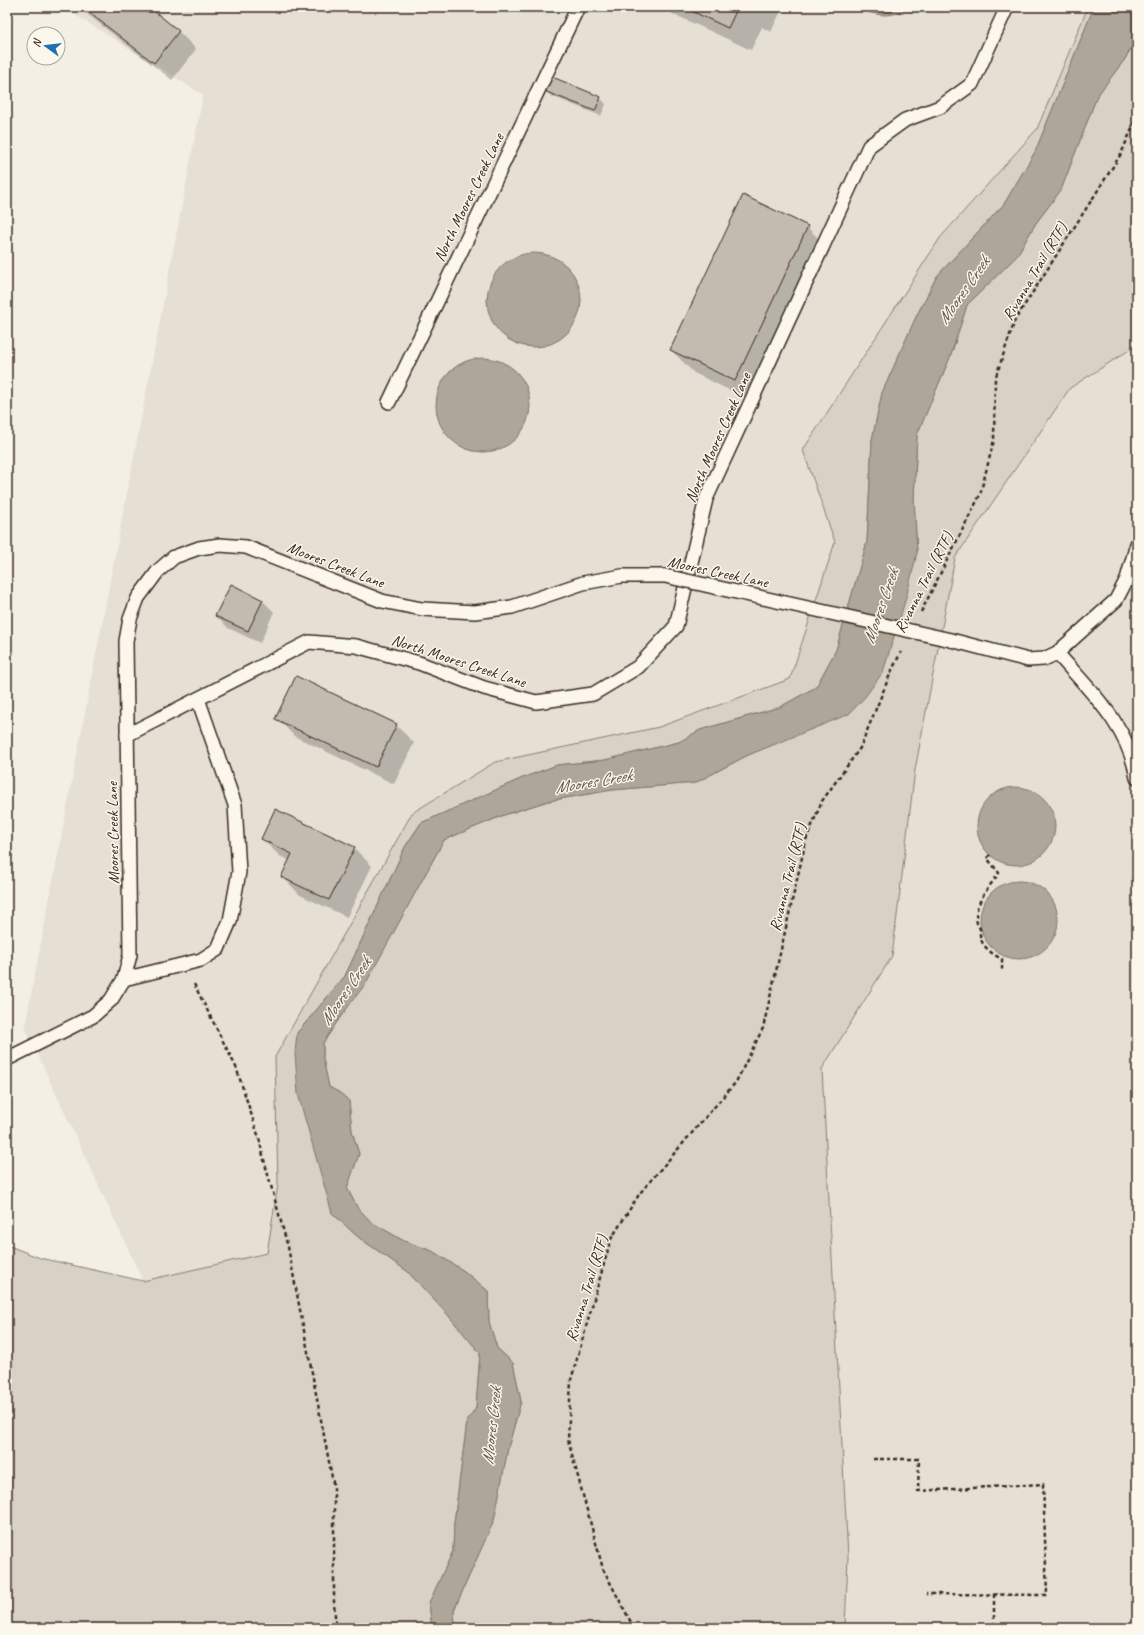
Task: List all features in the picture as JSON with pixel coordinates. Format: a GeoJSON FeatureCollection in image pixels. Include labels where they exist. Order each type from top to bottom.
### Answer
{"type":"FeatureCollection","features":[{"type":"Feature","properties":{"kind":"lane","name":"North Moores Creek Lane"},"geometry":{"type":"LineString","coordinates":[[388,402],[578,7]]}},
{"type":"Feature","properties":{"kind":"lane","name":"North Moores Creek Lane"},"geometry":{"type":"LineString","coordinates":[[127,735],[309,642],[363,648],[419,663],[484,688],[536,702],[593,694],[638,667],[676,626],[706,498],[869,146],[905,120],[940,107],[972,84],[1007,7]]}},
{"type":"Feature","properties":{"kind":"lane","name":"Moores Creek Lane"},"geometry":{"type":"LineString","coordinates":[[7,1059],[93,1016],[111,1000],[124,979],[130,955],[126,641],[130,619],[138,598],[158,571],[174,557],[199,548],[220,545],[246,547],[382,600],[422,609],[475,612],[512,608],[583,582],[622,576],[665,576],[951,640],[1028,660],[1044,659],[1057,653],[1116,600],[1127,579],[1137,544]]}},
{"type":"Feature","properties":{"kind":"lane"},"geometry":{"type":"LineString","coordinates":[[1057,653],[1106,709],[1125,738],[1135,767],[1137,778]]}},
{"type":"Feature","properties":{"kind":"lane"},"geometry":{"type":"LineString","coordinates":[[124,979],[201,960],[218,949],[230,921],[239,872],[235,805],[198,699]]}},
{"type":"Feature","properties":{"kind":"path","name":"Rivanna Trail (RTF)"},"geometry":{"type":"LineString","coordinates":[[920,616],[980,495],[994,440],[995,379],[1015,320],[1121,154],[1137,117]]}},
{"type":"Feature","properties":{"kind":"path","name":"Rivanna Trail (RTF)"},"geometry":{"type":"LineString","coordinates":[[634,1628],[603,1569],[568,1440],[571,1380],[611,1239],[640,1193],[736,1082],[763,1028],[806,840],[822,800],[860,748],[891,672],[902,651]]}},
{"type":"Feature","properties":{"kind":"path"},"geometry":{"type":"LineString","coordinates":[[990,855],[987,858],[999,872],[986,891],[976,910],[977,922],[981,930],[980,936],[986,947],[994,955],[1002,959],[1002,972]]}},
{"type":"Feature","properties":{"kind":"path"},"geometry":{"type":"LineString","coordinates":[[986,891],[989,894]]}},
{"type":"Feature","properties":{"kind":"path"},"geometry":{"type":"LineString","coordinates":[[184,964],[236,1067],[259,1138],[288,1247],[334,1488],[334,1602],[336,1628]]}},
{"type":"Feature","properties":{"kind":"path"},"geometry":{"type":"LineString","coordinates":[[873,1459],[919,1459],[918,1491],[1043,1484],[1046,1595],[926,1594]]}},
{"type":"Feature","properties":{"kind":"path"},"geometry":{"type":"LineString","coordinates":[[994,1594],[994,1628]]}},
{"type":"Feature","properties":{"kind":"shaded area"},"geometry":{"type":"Polygon","coordinates":[[[63,7],[1088,7],[1037,129],[940,238],[803,450],[835,542],[790,679],[659,727],[275,1057],[278,1184],[268,1253],[143,1281],[25,1027],[203,95],[63,7]]]}},
{"type":"Feature","properties":{"kind":"shaded area"},"geometry":{"type":"Polygon","coordinates":[[[1088,7],[1094,7],[1035,152],[1004,204],[937,276],[916,317],[882,393],[872,440],[867,542],[836,650],[816,687],[780,707],[700,730],[679,742],[605,760],[557,765],[525,777],[421,823],[405,847],[345,976],[297,1033],[332,1213],[358,1237],[407,1271],[448,1315],[480,1353],[476,1408],[467,1422],[454,1523],[453,1551],[429,1603],[432,1628],[7,1628],[7,1245],[40,1258],[143,1281],[267,1253],[278,1184],[275,1057],[412,813],[495,762],[659,727],[790,679],[835,542],[803,450],[940,238],[1037,129],[1088,7]]]}},
{"type":"Feature","properties":{"kind":"shaded area"},"geometry":{"type":"Polygon","coordinates":[[[1137,37],[1137,345],[1070,388],[955,558],[915,770],[892,956],[822,1069],[848,1557],[845,1628],[455,1628],[454,1610],[494,1520],[508,1448],[521,1401],[513,1363],[497,1348],[489,1322],[488,1291],[464,1271],[432,1251],[404,1241],[371,1222],[357,1207],[347,1188],[359,1154],[352,1131],[349,1101],[340,1093],[329,1087],[323,1059],[323,1043],[366,982],[444,840],[504,815],[548,801],[612,790],[695,783],[746,756],[788,738],[917,553],[914,499],[917,435],[951,355],[967,305],[1016,257],[1036,223],[1061,190],[1097,96],[1125,59],[1137,37]]]}},
{"type":"Feature","properties":{"kind":"shaded area"},"geometry":{"type":"Polygon","coordinates":[[[1137,345],[1137,1628],[845,1628],[848,1556],[822,1069],[892,956],[915,770],[955,558],[1070,388],[1137,345]]]}},
{"type":"Feature","properties":{"kind":"water"},"geometry":{"type":"Polygon","coordinates":[[[857,7],[909,7],[897,13],[883,15],[857,7]]]}},
{"type":"Feature","properties":{"kind":"water","name":"Moores Creek"},"geometry":{"type":"Polygon","coordinates":[[[1094,7],[1137,7],[1137,37],[1125,59],[1097,96],[1061,190],[1036,223],[1016,257],[967,305],[951,355],[917,435],[914,499],[917,553],[906,598],[883,672],[865,697],[849,714],[746,756],[695,783],[612,790],[548,801],[504,815],[444,840],[366,983],[323,1043],[323,1059],[329,1087],[340,1093],[349,1101],[352,1131],[359,1154],[347,1188],[357,1207],[371,1222],[404,1241],[432,1251],[464,1271],[488,1291],[489,1322],[497,1348],[513,1363],[521,1401],[508,1448],[494,1520],[454,1610],[455,1628],[432,1628],[429,1603],[453,1551],[454,1523],[467,1422],[476,1408],[480,1353],[448,1315],[407,1271],[358,1237],[332,1213],[298,1094],[295,1053],[297,1033],[345,976],[405,847],[421,823],[525,777],[557,765],[605,760],[679,742],[700,730],[780,707],[816,687],[836,650],[867,542],[872,440],[882,393],[916,317],[937,276],[1004,204],[1035,152],[1094,7]]]}},
{"type":"Feature","properties":{"kind":"water"},"geometry":{"type":"Polygon","coordinates":[[[534,253],[552,257],[567,267],[577,282],[581,300],[577,318],[567,333],[552,343],[534,347],[516,343],[501,333],[491,318],[487,300],[491,282],[501,267],[516,257],[534,253]]]}},
{"type":"Feature","properties":{"kind":"water"},"geometry":{"type":"Polygon","coordinates":[[[483,358],[501,362],[516,372],[526,387],[530,405],[526,423],[516,438],[501,448],[483,452],[465,448],[450,438],[440,423],[436,405],[440,387],[450,372],[465,362],[483,358]]]}},
{"type":"Feature","properties":{"kind":"water"},"geometry":{"type":"Polygon","coordinates":[[[1016,787],[1031,790],[1038,794],[1048,804],[1052,811],[1055,826],[1052,841],[1048,848],[1038,858],[1031,862],[1016,865],[1001,862],[994,858],[984,848],[980,841],[977,826],[980,811],[984,804],[994,794],[1001,790],[1016,787]]]}},
{"type":"Feature","properties":{"kind":"water"},"geometry":{"type":"Polygon","coordinates":[[[1019,881],[1034,884],[1047,892],[1055,905],[1058,920],[1055,935],[1047,948],[1034,956],[1019,959],[1004,956],[991,948],[983,935],[980,920],[983,905],[991,892],[1004,884],[1019,881]]]}},
{"type":"Feature","properties":{"kind":"building"},"geometry":{"type":"Polygon","coordinates":[[[82,7],[149,7],[179,31],[154,63],[82,7]]]}},
{"type":"Feature","properties":{"kind":"building"},"geometry":{"type":"Polygon","coordinates":[[[683,7],[738,7],[728,28],[683,7]]]}},
{"type":"Feature","properties":{"kind":"building"},"geometry":{"type":"Polygon","coordinates":[[[550,76],[601,97],[595,111],[544,91],[550,76]]]}},
{"type":"Feature","properties":{"kind":"building"},"geometry":{"type":"Polygon","coordinates":[[[743,195],[808,226],[735,381],[670,350],[743,195]]]}},
{"type":"Feature","properties":{"kind":"building"},"geometry":{"type":"Polygon","coordinates":[[[231,584],[263,600],[248,631],[215,616],[231,584]]]}},
{"type":"Feature","properties":{"kind":"building"},"geometry":{"type":"Polygon","coordinates":[[[296,676],[397,724],[376,767],[275,719],[296,676]]]}},
{"type":"Feature","properties":{"kind":"building"},"geometry":{"type":"Polygon","coordinates":[[[275,809],[355,847],[329,900],[281,877],[292,854],[261,839],[275,809]]]}}]}
